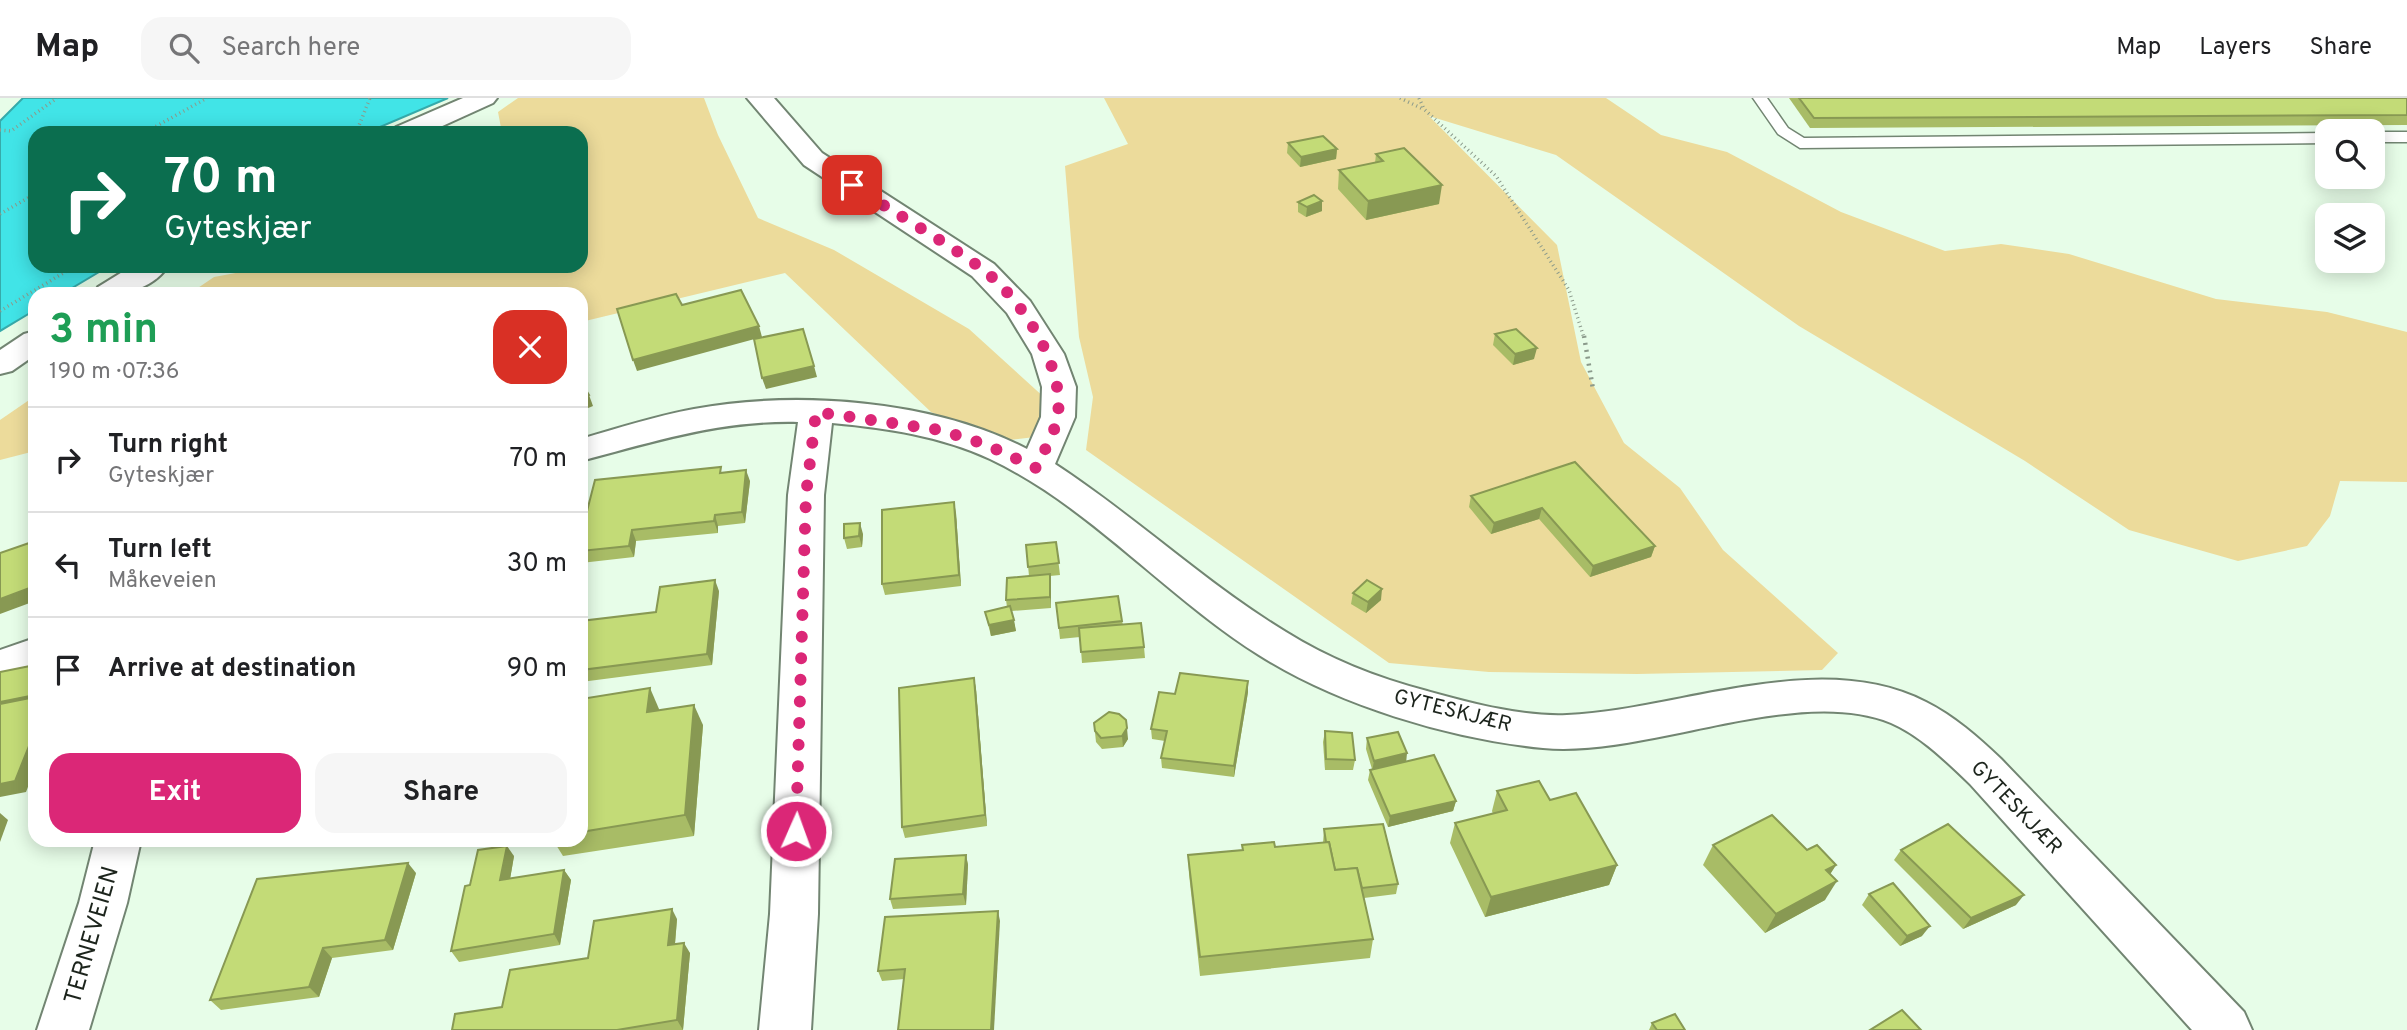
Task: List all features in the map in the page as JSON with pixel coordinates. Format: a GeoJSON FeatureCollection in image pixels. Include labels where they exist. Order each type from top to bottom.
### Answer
{"type":"FeatureCollection","features":[{"type":"Feature","properties":{"kind":"street"},"geometry":{"type":"LineString","coordinates":[[421,126],[484,98]]}},
{"type":"Feature","properties":{"kind":"street"},"geometry":{"type":"LineString","coordinates":[[760,98],[813,159],[983,270],[1019,308],[1048,354],[1059,387],[1058,417],[1036,468]]}},
{"type":"Feature","properties":{"kind":"street"},"geometry":{"type":"LineString","coordinates":[[120,287],[142,273]]}},
{"type":"Feature","properties":{"kind":"street"},"geometry":{"type":"LineString","coordinates":[[0,364],[28,346]]}},
{"type":"Feature","properties":{"kind":"street"},"geometry":{"type":"LineString","coordinates":[[785,1030],[794,914],[806,495],[816,412]]}},
{"type":"Feature","properties":{"kind":"street","name":"GYTESKJÆR"},"geometry":{"type":"LineString","coordinates":[[588,448],[705,417],[816,412],[940,430],[987,445],[1036,468],[1272,643],[1337,676],[1418,706],[1497,724],[1564,732],[1648,723],[1792,698],[1833,695],[1873,699],[1907,712],[1947,736],[1990,778],[2226,1030]]}},
{"type":"Feature","properties":{"kind":"street"},"geometry":{"type":"LineString","coordinates":[[0,666],[28,656]]}},
{"type":"Feature","properties":{"kind":"street","name":"TERNEVEIEN"},"geometry":{"type":"LineString","coordinates":[[64,1030],[103,903],[116,847]]}},
{"type":"Feature","properties":{"kind":"lane"},"geometry":{"type":"LineString","coordinates":[[1760,98],[1783,131],[1800,143],[2315,138]]}},
{"type":"Feature","properties":{"kind":"lane"},"geometry":{"type":"LineString","coordinates":[[2385,138],[2407,137]]}},
{"type":"Feature","properties":{"kind":"path"},"geometry":{"type":"LineString","coordinates":[[0,130],[11,131],[57,98]]}},
{"type":"Feature","properties":{"kind":"path"},"geometry":{"type":"LineString","coordinates":[[157,126],[207,98]]}},
{"type":"Feature","properties":{"kind":"path"},"geometry":{"type":"LineString","coordinates":[[359,126],[370,98]]}},
{"type":"Feature","properties":{"kind":"path"},"geometry":{"type":"LineString","coordinates":[[1400,98],[1424,109],[1496,176],[1569,290],[1584,337],[1593,389]]}},
{"type":"Feature","properties":{"kind":"path"},"geometry":{"type":"LineString","coordinates":[[1419,98],[1424,109]]}},
{"type":"Feature","properties":{"kind":"path"},"geometry":{"type":"LineString","coordinates":[[0,214],[28,198]]}},
{"type":"Feature","properties":{"kind":"path"},"geometry":{"type":"LineString","coordinates":[[40,287],[63,273]]}},
{"type":"Feature","properties":{"kind":"path"},"geometry":{"type":"LineString","coordinates":[[0,311],[28,294]]}},
{"type":"Feature","properties":{"kind":"shaded area"},"geometry":{"type":"Polygon","coordinates":[[[518,98],[704,98],[718,135],[758,218],[834,250],[969,329],[1046,399],[1035,437],[1001,441],[931,412],[785,273],[588,320],[588,287],[199,287],[214,277],[235,273],[588,273],[588,126],[501,126],[498,112],[518,98]]]}},
{"type":"Feature","properties":{"kind":"shaded area"},"geometry":{"type":"Polygon","coordinates":[[[1104,98],[1606,98],[1661,135],[1727,152],[1841,212],[1945,251],[2001,244],[2069,254],[2216,299],[2327,312],[2407,332],[2407,482],[2340,481],[2330,516],[2307,546],[2238,561],[2129,530],[2025,461],[1799,326],[1556,155],[1429,116],[1557,245],[1581,362],[1624,443],[1680,488],[1723,550],[1838,653],[1822,670],[1637,674],[1489,672],[1389,663],[1086,450],[1093,397],[1079,337],[1065,166],[1128,144],[1104,98]]]}},
{"type":"Feature","properties":{"kind":"shaded area"},"geometry":{"type":"Polygon","coordinates":[[[28,401],[28,453],[0,460],[0,420],[28,401]]]}},
{"type":"Feature","properties":{"kind":"water"},"geometry":{"type":"Polygon","coordinates":[[[23,98],[448,98],[382,126],[28,126],[28,273],[97,273],[74,287],[28,287],[28,314],[0,331],[0,121],[23,98]]]}},
{"type":"Feature","properties":{"kind":"building"},"geometry":{"type":"Polygon","coordinates":[[[1799,98],[2407,98],[2407,115],[1814,118],[1799,98]]]}},
{"type":"Feature","properties":{"kind":"building"},"geometry":{"type":"Polygon","coordinates":[[[1323,136],[1337,149],[1301,157],[1288,143],[1323,136]]]}},
{"type":"Feature","properties":{"kind":"building"},"geometry":{"type":"Polygon","coordinates":[[[1404,148],[1442,185],[1368,201],[1339,170],[1383,161],[1376,154],[1404,148]]]}},
{"type":"Feature","properties":{"kind":"building"},"geometry":{"type":"Polygon","coordinates":[[[1314,195],[1322,201],[1307,207],[1298,202],[1314,195]]]}},
{"type":"Feature","properties":{"kind":"building"},"geometry":{"type":"Polygon","coordinates":[[[741,290],[759,326],[633,360],[617,309],[676,294],[682,305],[741,290]]]}},
{"type":"Feature","properties":{"kind":"building"},"geometry":{"type":"Polygon","coordinates":[[[803,329],[814,366],[762,378],[754,339],[803,329]]]}},
{"type":"Feature","properties":{"kind":"building"},"geometry":{"type":"Polygon","coordinates":[[[1516,329],[1537,348],[1515,354],[1495,334],[1516,329]]]}},
{"type":"Feature","properties":{"kind":"building"},"geometry":{"type":"Polygon","coordinates":[[[1575,462],[1655,546],[1593,566],[1542,508],[1494,523],[1471,496],[1575,462]]]}},
{"type":"Feature","properties":{"kind":"building"},"geometry":{"type":"Polygon","coordinates":[[[721,467],[720,473],[746,470],[742,512],[715,515],[714,521],[632,530],[629,546],[588,550],[588,507],[595,480],[721,467]]]}},
{"type":"Feature","properties":{"kind":"building"},"geometry":{"type":"Polygon","coordinates":[[[954,502],[959,575],[882,584],[882,510],[954,502]]]}},
{"type":"Feature","properties":{"kind":"building"},"geometry":{"type":"Polygon","coordinates":[[[860,523],[859,536],[844,538],[844,524],[860,523]]]}},
{"type":"Feature","properties":{"kind":"building"},"geometry":{"type":"Polygon","coordinates":[[[1056,542],[1059,563],[1028,567],[1026,545],[1056,542]]]}},
{"type":"Feature","properties":{"kind":"building"},"geometry":{"type":"Polygon","coordinates":[[[28,543],[28,589],[0,599],[0,553],[28,543]]]}},
{"type":"Feature","properties":{"kind":"building"},"geometry":{"type":"Polygon","coordinates":[[[1050,574],[1050,597],[1006,600],[1007,578],[1050,574]]]}},
{"type":"Feature","properties":{"kind":"building"},"geometry":{"type":"Polygon","coordinates":[[[715,580],[707,654],[588,669],[588,620],[656,612],[660,587],[715,580]]]}},
{"type":"Feature","properties":{"kind":"building"},"geometry":{"type":"Polygon","coordinates":[[[1367,580],[1382,589],[1368,602],[1353,593],[1367,580]]]}},
{"type":"Feature","properties":{"kind":"building"},"geometry":{"type":"Polygon","coordinates":[[[1118,596],[1122,621],[1059,628],[1056,603],[1118,596]]]}},
{"type":"Feature","properties":{"kind":"building"},"geometry":{"type":"Polygon","coordinates":[[[1010,606],[1014,620],[989,625],[985,612],[1010,606]]]}},
{"type":"Feature","properties":{"kind":"building"},"geometry":{"type":"Polygon","coordinates":[[[1141,623],[1144,647],[1081,652],[1079,628],[1141,623]]]}},
{"type":"Feature","properties":{"kind":"building"},"geometry":{"type":"Polygon","coordinates":[[[28,666],[28,696],[0,702],[0,672],[28,666]]]}},
{"type":"Feature","properties":{"kind":"building"},"geometry":{"type":"Polygon","coordinates":[[[1180,673],[1248,681],[1234,766],[1161,758],[1167,731],[1151,729],[1159,692],[1175,694],[1180,673]]]}},
{"type":"Feature","properties":{"kind":"building"},"geometry":{"type":"Polygon","coordinates":[[[974,678],[985,815],[902,827],[899,688],[974,678]]]}},
{"type":"Feature","properties":{"kind":"building"},"geometry":{"type":"Polygon","coordinates":[[[650,688],[647,712],[694,705],[685,815],[588,831],[588,698],[650,688]]]}},
{"type":"Feature","properties":{"kind":"building"},"geometry":{"type":"Polygon","coordinates":[[[28,698],[28,748],[15,781],[0,784],[0,704],[28,698]]]}},
{"type":"Feature","properties":{"kind":"building"},"geometry":{"type":"Polygon","coordinates":[[[1109,712],[1119,714],[1126,720],[1127,728],[1122,736],[1101,738],[1095,731],[1094,723],[1109,712]]]}},
{"type":"Feature","properties":{"kind":"building"},"geometry":{"type":"Polygon","coordinates":[[[1325,731],[1352,733],[1355,760],[1326,759],[1325,731]]]}},
{"type":"Feature","properties":{"kind":"building"},"geometry":{"type":"Polygon","coordinates":[[[1398,732],[1407,753],[1374,761],[1367,738],[1398,732]]]}},
{"type":"Feature","properties":{"kind":"building"},"geometry":{"type":"Polygon","coordinates":[[[1434,755],[1456,801],[1390,816],[1370,770],[1434,755]]]}},
{"type":"Feature","properties":{"kind":"building"},"geometry":{"type":"Polygon","coordinates":[[[1539,781],[1550,800],[1576,793],[1617,865],[1491,897],[1455,823],[1507,810],[1497,791],[1539,781]]]}},
{"type":"Feature","properties":{"kind":"building"},"geometry":{"type":"Polygon","coordinates":[[[1772,815],[1807,850],[1817,845],[1836,865],[1826,870],[1837,881],[1776,914],[1713,845],[1772,815]]]}},
{"type":"Feature","properties":{"kind":"building"},"geometry":{"type":"Polygon","coordinates":[[[1383,824],[1398,884],[1362,888],[1357,868],[1335,870],[1324,829],[1383,824]]]}},
{"type":"Feature","properties":{"kind":"building"},"geometry":{"type":"Polygon","coordinates":[[[1948,824],[2024,895],[1971,918],[1901,850],[1948,824]]]}},
{"type":"Feature","properties":{"kind":"building"},"geometry":{"type":"Polygon","coordinates":[[[1274,842],[1275,847],[1329,842],[1335,870],[1357,868],[1373,939],[1200,957],[1188,855],[1243,850],[1242,845],[1274,842]]]}},
{"type":"Feature","properties":{"kind":"building"},"geometry":{"type":"Polygon","coordinates":[[[507,847],[500,880],[564,870],[554,934],[451,951],[465,886],[470,885],[478,850],[507,847]]]}},
{"type":"Feature","properties":{"kind":"building"},"geometry":{"type":"Polygon","coordinates":[[[966,855],[963,894],[890,899],[895,859],[966,855]]]}},
{"type":"Feature","properties":{"kind":"building"},"geometry":{"type":"Polygon","coordinates":[[[408,863],[385,940],[323,948],[309,987],[210,1000],[257,879],[408,863]]]}},
{"type":"Feature","properties":{"kind":"building"},"geometry":{"type":"Polygon","coordinates":[[[1893,883],[1930,926],[1907,936],[1869,894],[1893,883]]]}},
{"type":"Feature","properties":{"kind":"building"},"geometry":{"type":"Polygon","coordinates":[[[672,909],[668,945],[684,943],[677,1020],[617,1030],[452,1030],[455,1014],[502,1007],[510,970],[588,958],[594,921],[672,909]]]}},
{"type":"Feature","properties":{"kind":"building"},"geometry":{"type":"Polygon","coordinates":[[[998,911],[991,1030],[898,1030],[905,969],[878,971],[885,917],[998,911]]]}},
{"type":"Feature","properties":{"kind":"building"},"geometry":{"type":"Polygon","coordinates":[[[1902,1010],[1921,1030],[1870,1030],[1902,1010]]]}},
{"type":"Feature","properties":{"kind":"building"},"geometry":{"type":"Polygon","coordinates":[[[1675,1014],[1685,1030],[1657,1030],[1652,1023],[1675,1014]]]}},
{"type":"Feature","properties":{"kind":"route"},"geometry":{"type":"LineString","coordinates":[[796,831],[806,495],[816,412],[889,420],[940,430],[987,445],[1036,468],[1058,417],[1059,387],[1048,354],[1019,308],[983,270],[852,185]]}}]}
